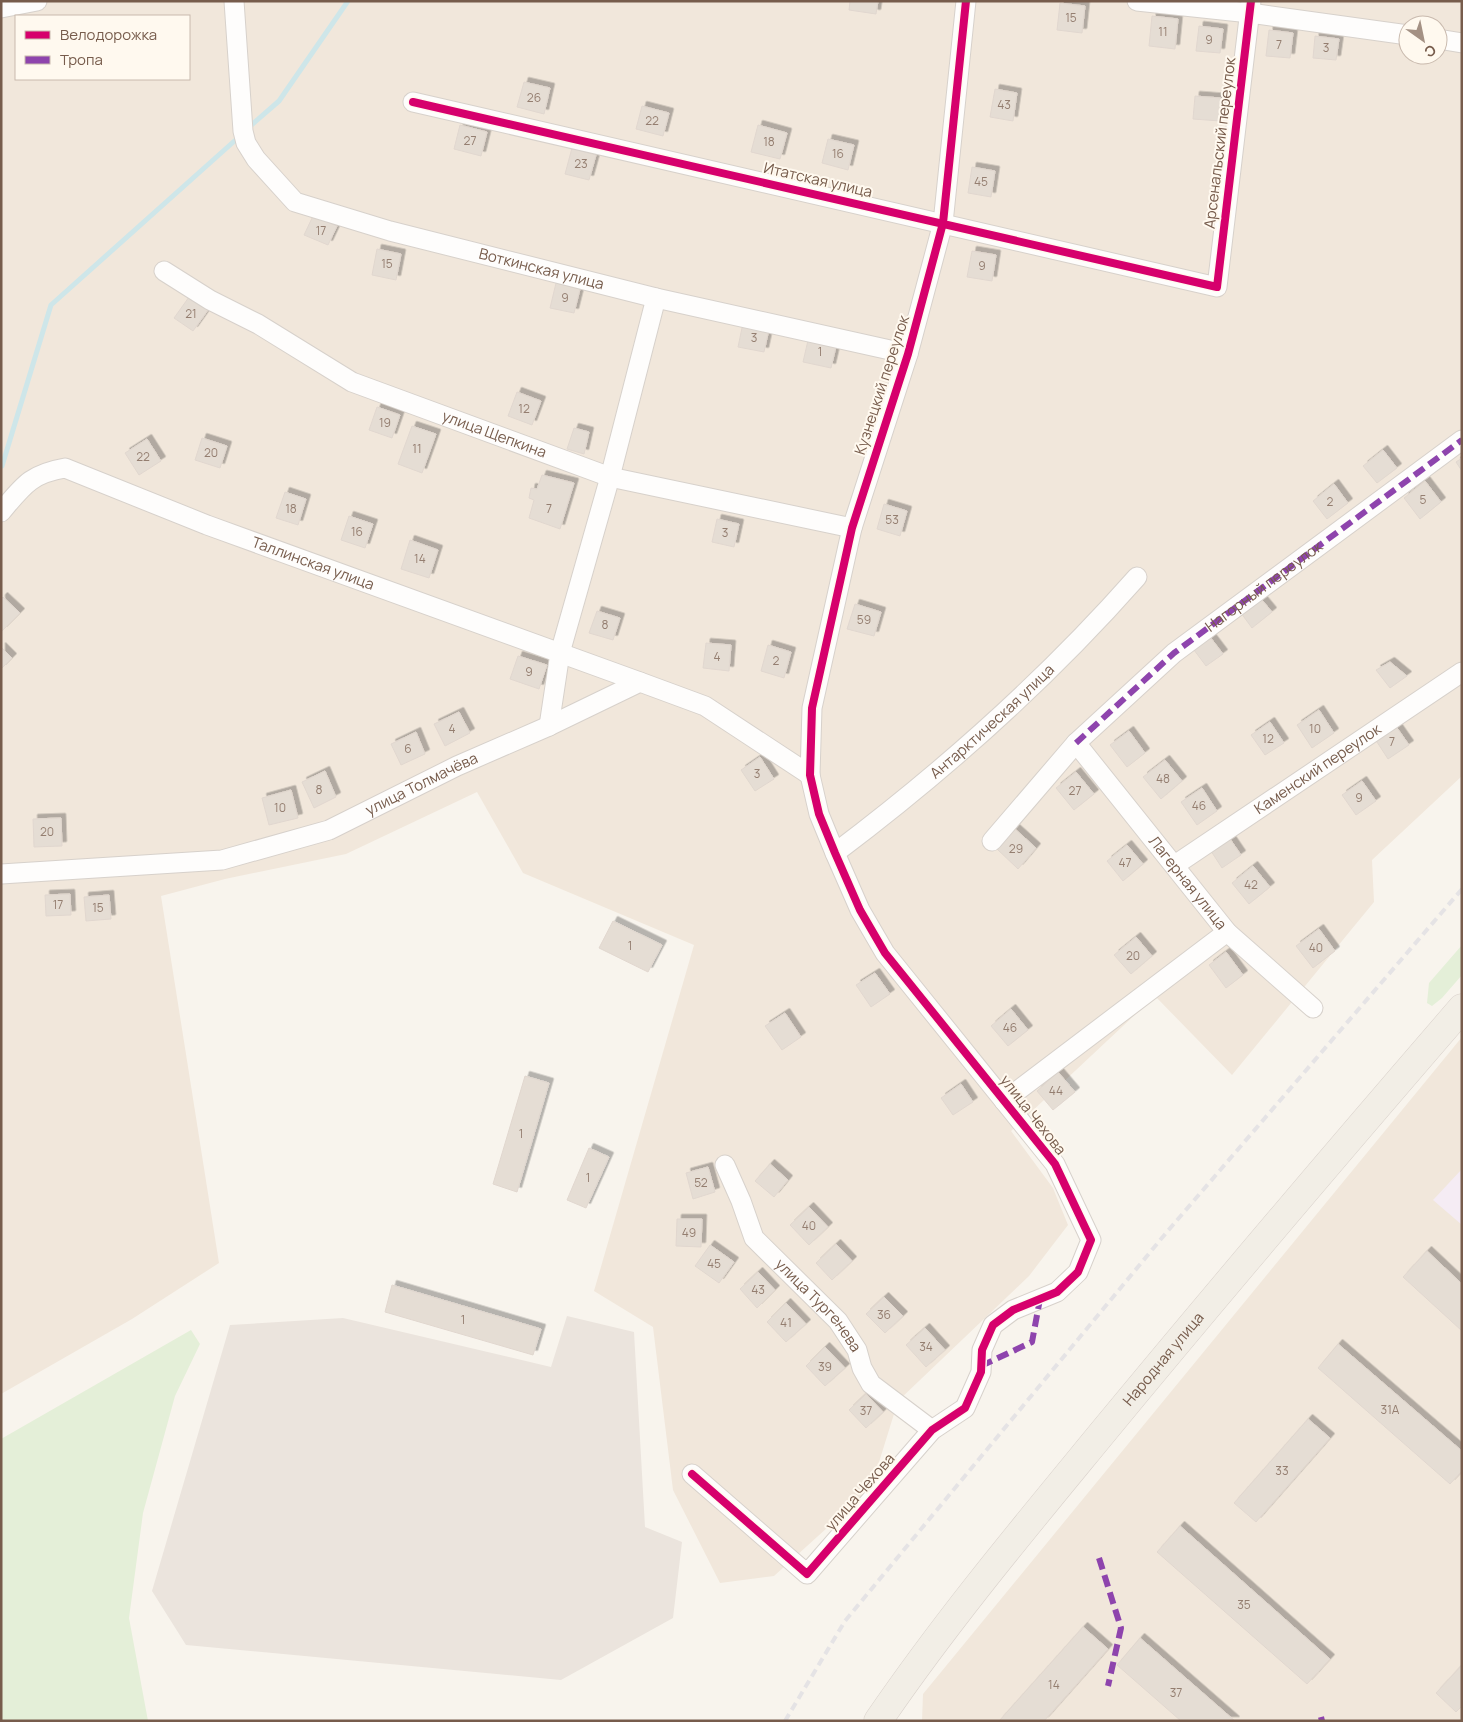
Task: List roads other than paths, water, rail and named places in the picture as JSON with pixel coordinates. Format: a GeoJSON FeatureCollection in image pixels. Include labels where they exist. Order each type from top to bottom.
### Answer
{"type":"FeatureCollection","features":[{"type":"Feature","properties":{"kind":"main road","name":"Народная улица"},"geometry":{"type":"LineString","coordinates":[[878,1721],[926,1650],[988,1572],[1153,1372],[1462,1008]]}},
{"type":"Feature","properties":{"kind":"street"},"geometry":{"type":"LineString","coordinates":[[1,8],[37,1]]}},
{"type":"Feature","properties":{"kind":"street","name":"Воткинская улица"},"geometry":{"type":"LineString","coordinates":[[234,1],[245,137],[256,159],[295,202],[390,231],[656,298],[908,354]]}},
{"type":"Feature","properties":{"kind":"street","name":"Кузнецкий переулок"},"geometry":{"type":"LineString","coordinates":[[810,774],[812,708],[852,528],[908,354],[943,223],[966,1]]}},
{"type":"Feature","properties":{"kind":"street"},"geometry":{"type":"LineString","coordinates":[[1136,1],[1250,7],[1398,33]]}},
{"type":"Feature","properties":{"kind":"street","name":"Арсенальский переулок"},"geometry":{"type":"LineString","coordinates":[[1216,288],[1250,7]]}},
{"type":"Feature","properties":{"kind":"street"},"geometry":{"type":"LineString","coordinates":[[1448,41],[1462,43]]}},
{"type":"Feature","properties":{"kind":"street","name":"Итатская улица"},"geometry":{"type":"LineString","coordinates":[[413,102],[943,223],[1216,288]]}},
{"type":"Feature","properties":{"kind":"street","name":"улица Щепкина"},"geometry":{"type":"LineString","coordinates":[[164,271],[210,300],[258,324],[352,382],[610,477],[852,528]]}},
{"type":"Feature","properties":{"kind":"street"},"geometry":{"type":"LineString","coordinates":[[549,726],[560,653],[610,477],[656,298]]}},
{"type":"Feature","properties":{"kind":"street","name":"Нагорный переулок"},"geometry":{"type":"LineString","coordinates":[[992,840],[1076,743],[1174,653],[1462,440]]}},
{"type":"Feature","properties":{"kind":"street","name":"Таллинская улица"},"geometry":{"type":"LineString","coordinates":[[1,512],[22,487],[42,472],[65,468],[207,525],[640,682]]}},
{"type":"Feature","properties":{"kind":"street","name":"Антарктическая улица"},"geometry":{"type":"LineString","coordinates":[[835,853],[892,810],[954,758],[1086,635],[1137,577]]}},
{"type":"Feature","properties":{"kind":"street","name":"Каменский переулок"},"geometry":{"type":"LineString","coordinates":[[1175,865],[1462,672]]}},
{"type":"Feature","properties":{"kind":"street"},"geometry":{"type":"LineString","coordinates":[[640,682],[705,706],[810,774]]}},
{"type":"Feature","properties":{"kind":"street","name":"улица Толмачёва"},"geometry":{"type":"LineString","coordinates":[[1,874],[222,860],[329,830],[457,766],[549,726],[640,682]]}},
{"type":"Feature","properties":{"kind":"street","name":"Лагерная улица"},"geometry":{"type":"LineString","coordinates":[[1076,743],[1175,865],[1226,932],[1313,1008]]}},
{"type":"Feature","properties":{"kind":"street","name":"улица Чехова"},"geometry":{"type":"LineString","coordinates":[[692,1474],[807,1574],[932,1430],[966,1408],[981,1372],[982,1350],[993,1325],[1013,1310],[1057,1292],[1078,1272],[1092,1240],[1055,1164],[885,953],[860,910],[835,853],[819,814],[810,774]]}},
{"type":"Feature","properties":{"kind":"street"},"geometry":{"type":"LineString","coordinates":[[1004,1101],[1226,932]]}},
{"type":"Feature","properties":{"kind":"street","name":"улица Тургенева"},"geometry":{"type":"LineString","coordinates":[[725,1165],[741,1200],[754,1238],[838,1321],[857,1350],[862,1368],[872,1384],[932,1430]]}},
{"type":"Feature","properties":{"kind":"waterway"},"geometry":{"type":"LineString","coordinates":[[248,128],[279,101],[348,1]]}},
{"type":"Feature","properties":{"kind":"waterway"},"geometry":{"type":"LineString","coordinates":[[2,466],[51,305],[240,136]]}},
{"type":"Feature","properties":{"kind":"railway"},"geometry":{"type":"LineString","coordinates":[[785,1721],[845,1621],[1166,1233],[1462,889]]}}]}
